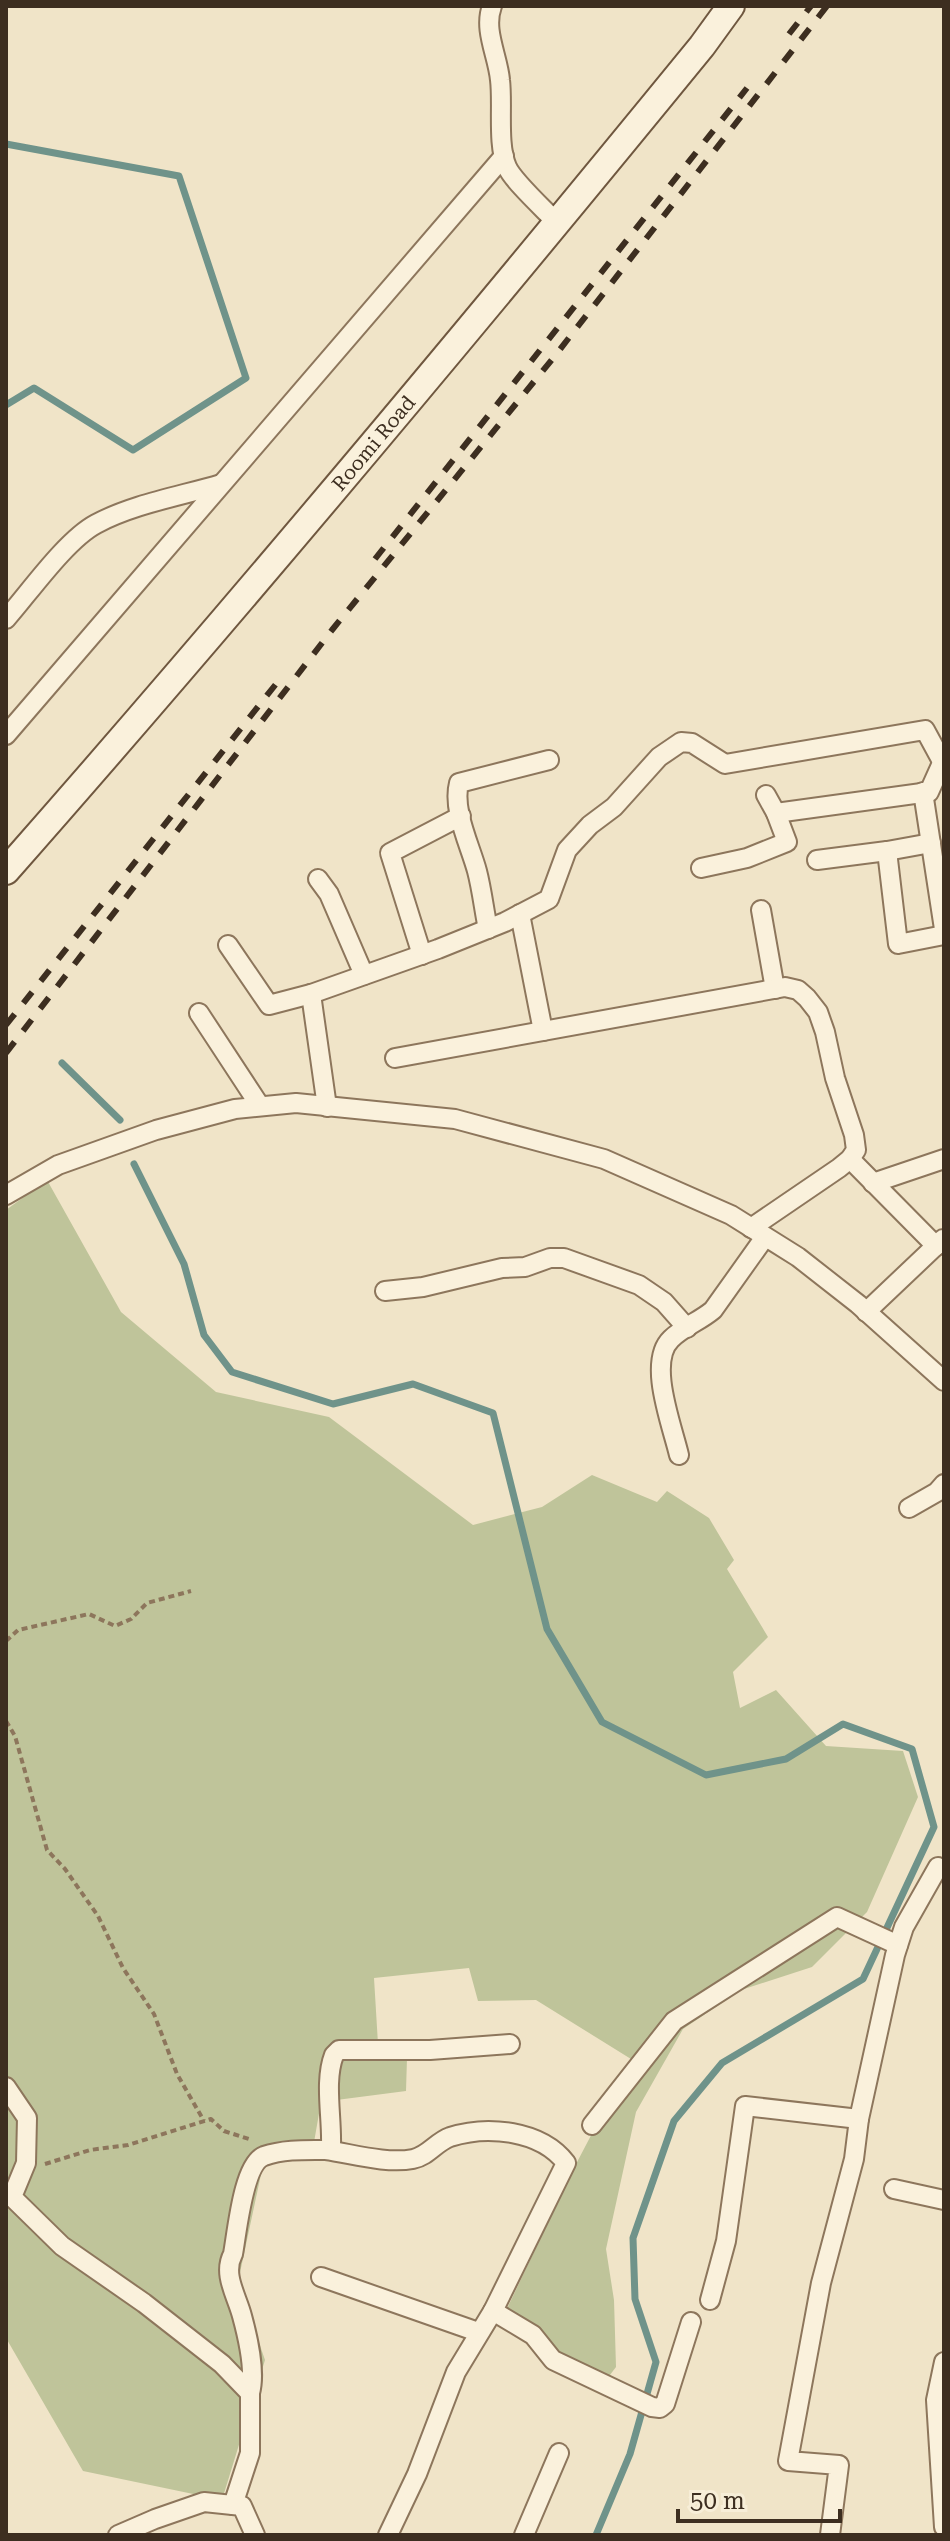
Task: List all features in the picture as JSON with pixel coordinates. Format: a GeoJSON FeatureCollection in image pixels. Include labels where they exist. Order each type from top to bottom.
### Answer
{"type":"FeatureCollection","features":[{"type":"Feature","properties":{"kind":"street"},"geometry":{"type":"LineString","coordinates":[[492,6],[488,17],[500,77],[507,169],[557,223]]}},
{"type":"Feature","properties":{"kind":"street","name":"Roomi Road"},"geometry":{"type":"LineString","coordinates":[[6,871],[197,653],[557,223],[731,6]]}},
{"type":"Feature","properties":{"kind":"street"},"geometry":{"type":"LineString","coordinates":[[6,735],[504,156]]}},
{"type":"Feature","properties":{"kind":"street"},"geometry":{"type":"LineString","coordinates":[[6,619],[77,537],[96,524],[221,484]]}},
{"type":"Feature","properties":{"kind":"street"},"geometry":{"type":"LineString","coordinates":[[228,945],[269,1005],[311,994],[488,929],[549,899],[567,850],[590,825],[614,807],[659,757],[681,742],[692,743],[725,764],[925,730],[943,764],[929,792],[776,813]]}},
{"type":"Feature","properties":{"kind":"street"},"geometry":{"type":"LineString","coordinates":[[488,929],[478,875],[461,816],[457,792],[459,783],[549,760]]}},
{"type":"Feature","properties":{"kind":"street"},"geometry":{"type":"LineString","coordinates":[[887,851],[898,944],[944,932],[923,792]]}},
{"type":"Feature","properties":{"kind":"street"},"geometry":{"type":"LineString","coordinates":[[701,868],[747,858],[787,842],[766,795]]}},
{"type":"Feature","properties":{"kind":"street"},"geometry":{"type":"LineString","coordinates":[[422,955],[390,853],[461,816]]}},
{"type":"Feature","properties":{"kind":"street"},"geometry":{"type":"LineString","coordinates":[[817,860],[931,843]]}},
{"type":"Feature","properties":{"kind":"street"},"geometry":{"type":"LineString","coordinates":[[318,879],[329,894],[364,975]]}},
{"type":"Feature","properties":{"kind":"street"},"geometry":{"type":"LineString","coordinates":[[761,910],[775,989]]}},
{"type":"Feature","properties":{"kind":"street"},"geometry":{"type":"LineString","coordinates":[[520,914],[543,1031]]}},
{"type":"Feature","properties":{"kind":"street"},"geometry":{"type":"LineString","coordinates":[[395,1058],[785,987],[798,990],[818,1012],[856,1150],[850,1159],[758,1232],[713,1310],[669,1340],[662,1350],[658,1371],[679,1455]]}},
{"type":"Feature","properties":{"kind":"street"},"geometry":{"type":"LineString","coordinates":[[311,994],[327,1107]]}},
{"type":"Feature","properties":{"kind":"street"},"geometry":{"type":"LineString","coordinates":[[199,1013],[260,1106]]}},
{"type":"Feature","properties":{"kind":"street"},"geometry":{"type":"LineString","coordinates":[[6,1195],[58,1165],[156,1130],[235,1109],[296,1103],[455,1119],[604,1159],[731,1215],[798,1257],[944,1381]]}},
{"type":"Feature","properties":{"kind":"street"},"geometry":{"type":"LineString","coordinates":[[850,1159],[940,1242],[866,1312]]}},
{"type":"Feature","properties":{"kind":"street"},"geometry":{"type":"LineString","coordinates":[[873,1183],[944,1159]]}},
{"type":"Feature","properties":{"kind":"street"},"geometry":{"type":"LineString","coordinates":[[385,1291],[423,1287],[502,1268],[537,1264],[550,1258],[564,1258],[639,1285],[664,1302],[687,1328]]}},
{"type":"Feature","properties":{"kind":"street"},"geometry":{"type":"LineString","coordinates":[[909,1508],[937,1492],[944,1484]]}},
{"type":"Feature","properties":{"kind":"street"},"geometry":{"type":"LineString","coordinates":[[830,2535],[839,2465],[788,2461],[821,2283],[854,2159],[859,2119],[898,1945],[904,1927],[938,1867]]}},
{"type":"Feature","properties":{"kind":"street"},"geometry":{"type":"LineString","coordinates":[[592,2125],[674,2021],[837,1917],[898,1945]]}},
{"type":"Feature","properties":{"kind":"street"},"geometry":{"type":"LineString","coordinates":[[326,2150],[331,2145],[332,2115],[328,2093],[331,2063],[339,2050],[430,2050],[510,2044]]}},
{"type":"Feature","properties":{"kind":"street"},"geometry":{"type":"LineString","coordinates":[[6,2087],[27,2118],[26,2163],[9,2199],[62,2246],[144,2303],[222,2364],[250,2393]]}},
{"type":"Feature","properties":{"kind":"street"},"geometry":{"type":"LineString","coordinates":[[710,2300],[726,2241],[745,2106],[859,2119]]}},
{"type":"Feature","properties":{"kind":"street"},"geometry":{"type":"LineString","coordinates":[[233,2505],[250,2453],[252,2375],[242,2317],[228,2274],[228,2262],[233,2254],[246,2185],[257,2161],[262,2156],[288,2151],[326,2150],[379,2159],[412,2160],[427,2154],[435,2145],[451,2137],[497,2129],[528,2138],[566,2163],[493,2311],[456,2372],[417,2474],[388,2535]]}},
{"type":"Feature","properties":{"kind":"street"},"geometry":{"type":"LineString","coordinates":[[894,2189],[944,2200]]}},
{"type":"Feature","properties":{"kind":"street"},"geometry":{"type":"LineString","coordinates":[[321,2277],[478,2332]]}},
{"type":"Feature","properties":{"kind":"street"},"geometry":{"type":"LineString","coordinates":[[493,2311],[533,2335],[553,2360],[605,2386],[660,2408],[665,2404],[691,2322]]}},
{"type":"Feature","properties":{"kind":"street"},"geometry":{"type":"LineString","coordinates":[[944,2362],[936,2400],[944,2527]]}},
{"type":"Feature","properties":{"kind":"street"},"geometry":{"type":"LineString","coordinates":[[524,2535],[559,2453]]}},
{"type":"Feature","properties":{"kind":"street"},"geometry":{"type":"LineString","coordinates":[[128,2533],[204,2502],[242,2506],[255,2535]]}},
{"type":"Feature","properties":{"kind":"path"},"geometry":{"type":"LineString","coordinates":[[6,1641],[18,1630],[89,1614],[115,1626],[131,1619],[147,1603],[191,1591]]}},
{"type":"Feature","properties":{"kind":"path"},"geometry":{"type":"LineString","coordinates":[[6,1721],[15,1736],[47,1850],[65,1869],[98,1916],[123,1968],[154,2014],[177,2074],[204,2121]]}},
{"type":"Feature","properties":{"kind":"path"},"geometry":{"type":"LineString","coordinates":[[41,2166],[90,2150],[128,2145],[211,2119],[224,2131],[254,2140]]}},
{"type":"Feature","properties":{"kind":"green space"},"geometry":{"type":"Polygon","coordinates":[[[47,1180],[121,1312],[216,1392],[329,1417],[473,1525],[542,1507],[592,1475],[657,1502],[667,1491],[709,1518],[734,1560],[727,1569],[768,1637],[733,1672],[740,1708],[776,1690],[826,1746],[903,1751],[918,1797],[867,1912],[812,1967],[741,1990],[683,2029],[636,2112],[606,2249],[614,2300],[616,2367],[600,2388],[503,2317],[575,2166],[631,2059],[536,2000],[478,2001],[469,1968],[374,1978],[378,2044],[407,2058],[406,2091],[321,2102],[313,2148],[263,2165],[238,2282],[265,2360],[222,2500],[83,2471],[6,2338],[6,1210],[47,1180]]]}},
{"type":"Feature","properties":{"kind":"waterway"},"geometry":{"type":"LineString","coordinates":[[6,144],[179,176],[246,378],[133,450],[34,388],[6,405]]}},
{"type":"Feature","properties":{"kind":"waterway"},"geometry":{"type":"LineString","coordinates":[[62,1063],[120,1120]]}},
{"type":"Feature","properties":{"kind":"waterway"},"geometry":{"type":"LineString","coordinates":[[134,1164],[184,1264],[204,1335],[232,1372],[333,1404],[413,1384],[493,1413],[547,1629],[602,1722],[706,1775],[786,1759],[843,1724],[912,1749],[934,1827],[863,1979],[722,2063],[674,2121],[633,2238],[635,2299],[656,2362],[630,2454],[596,2535]]}},
{"type":"Feature","properties":{"kind":"railway"},"geometry":{"type":"LineString","coordinates":[[789,34],[811,6]]}},
{"type":"Feature","properties":{"kind":"railway"},"geometry":{"type":"LineString","coordinates":[[6,1053],[332,630],[554,357],[827,6]]}},
{"type":"Feature","properties":{"kind":"railway"},"geometry":{"type":"LineString","coordinates":[[375,559],[747,88]]}},
{"type":"Feature","properties":{"kind":"railway"},"geometry":{"type":"LineString","coordinates":[[6,1025],[276,684]]}}]}
